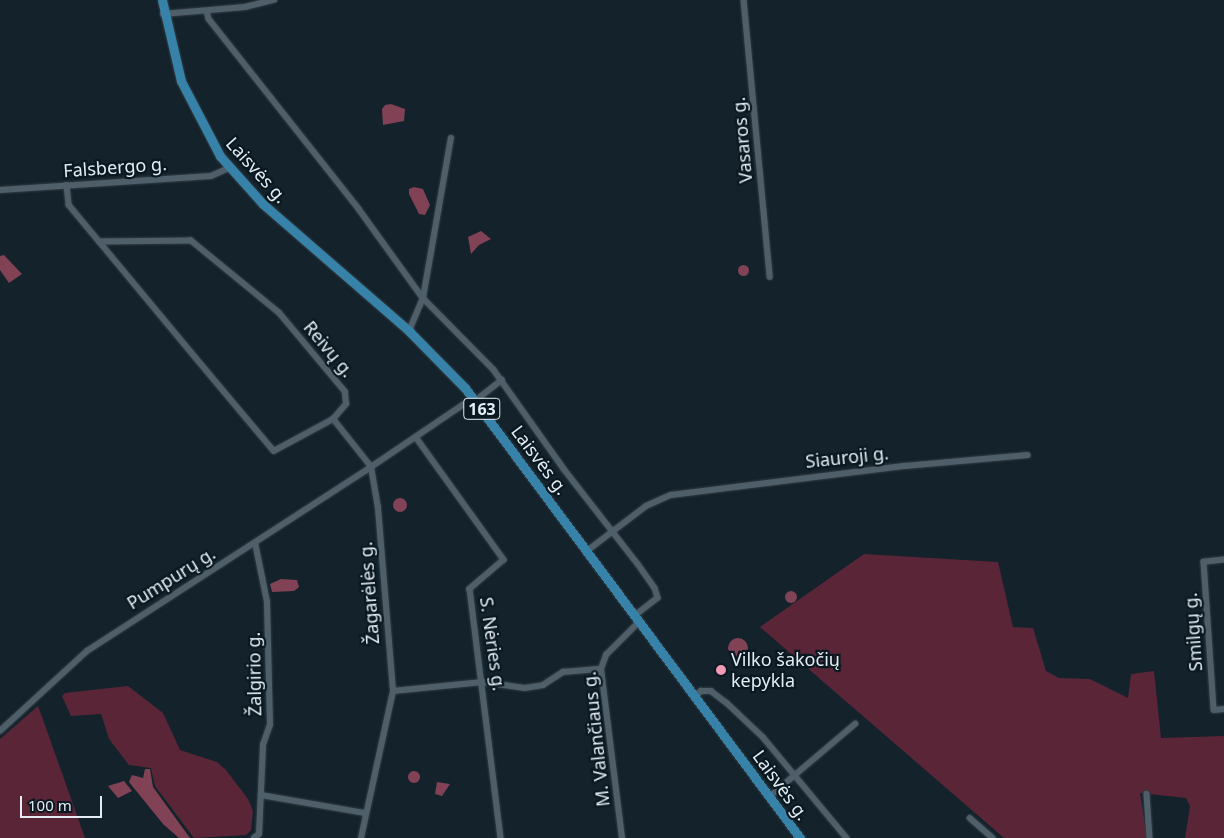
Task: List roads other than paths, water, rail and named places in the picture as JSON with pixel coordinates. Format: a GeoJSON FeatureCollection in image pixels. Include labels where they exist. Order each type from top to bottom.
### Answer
{"type":"FeatureCollection","features":[{"type":"Feature","properties":{"kind":"main road","name":"Laisvės g."},"geometry":{"type":"LineString","coordinates":[[162,0],[171,50],[187,95],[211,143],[229,168],[282,222],[409,332],[474,399],[800,838]]}},
{"type":"Feature","properties":{"kind":"street"},"geometry":{"type":"LineString","coordinates":[[164,14],[245,7],[274,0]]}},
{"type":"Feature","properties":{"kind":"street","name":"Vasaros g."},"geometry":{"type":"LineString","coordinates":[[744,0],[770,277]]}},
{"type":"Feature","properties":{"kind":"street"},"geometry":{"type":"LineString","coordinates":[[206,11],[209,19],[359,209],[422,298],[468,341],[502,380],[612,532]]}},
{"type":"Feature","properties":{"kind":"street"},"geometry":{"type":"LineString","coordinates":[[409,332],[422,298],[451,138]]}},
{"type":"Feature","properties":{"kind":"street","name":"Falsbergo g."},"geometry":{"type":"LineString","coordinates":[[0,190],[211,176],[229,168]]}},
{"type":"Feature","properties":{"kind":"street","name":"Reivų g."},"geometry":{"type":"LineString","coordinates":[[67,185],[69,204],[100,242],[274,451],[333,419],[348,401],[345,392],[279,313],[191,241],[100,242]]}},
{"type":"Feature","properties":{"kind":"street"},"geometry":{"type":"LineString","coordinates":[[333,419],[370,467],[502,380]]}},
{"type":"Feature","properties":{"kind":"street","name":"S. Nėries g."},"geometry":{"type":"LineString","coordinates":[[416,437],[504,560],[470,589],[501,838]]}},
{"type":"Feature","properties":{"kind":"street","name":"Siauroji g."},"geometry":{"type":"LineString","coordinates":[[588,551],[646,506],[671,495],[906,466],[1028,455]]}},
{"type":"Feature","properties":{"kind":"street","name":"Pumpurų g."},"geometry":{"type":"LineString","coordinates":[[0,730],[87,651],[370,467]]}},
{"type":"Feature","properties":{"kind":"street","name":"Žagarėlės g."},"geometry":{"type":"LineString","coordinates":[[361,838],[393,691],[378,508],[370,467]]}},
{"type":"Feature","properties":{"kind":"street","name":"M. Valančiaus g."},"geometry":{"type":"LineString","coordinates":[[612,532],[658,595],[656,601],[638,618],[606,655],[601,669],[622,838]]}},
{"type":"Feature","properties":{"kind":"street","name":"Žalgirio g."},"geometry":{"type":"LineString","coordinates":[[255,543],[265,581],[270,671],[270,725],[264,745],[256,836]]}},
{"type":"Feature","properties":{"kind":"street","name":"Smilgų g."},"geometry":{"type":"LineString","coordinates":[[1224,560],[1204,562],[1214,710],[1224,710]]}},
{"type":"Feature","properties":{"kind":"street"},"geometry":{"type":"LineString","coordinates":[[393,691],[483,682],[524,688],[543,684],[563,672],[601,669]]}},
{"type":"Feature","properties":{"kind":"street"},"geometry":{"type":"LineString","coordinates":[[696,696],[706,690],[716,693],[763,737],[847,838]]}},
{"type":"Feature","properties":{"kind":"street"},"geometry":{"type":"LineString","coordinates":[[769,797],[855,724]]}},
{"type":"Feature","properties":{"kind":"street"},"geometry":{"type":"LineString","coordinates":[[1147,794],[1150,838]]}},
{"type":"Feature","properties":{"kind":"street"},"geometry":{"type":"LineString","coordinates":[[261,795],[365,813]]}},
{"type":"Feature","properties":{"kind":"street"},"geometry":{"type":"LineString","coordinates":[[970,818],[993,838]]}},
{"type":"Feature","properties":{"kind":"place","name":"Vilko šakočių kepykla"},"geometry":{"type":"Point","coordinates":[721,670]}}]}
